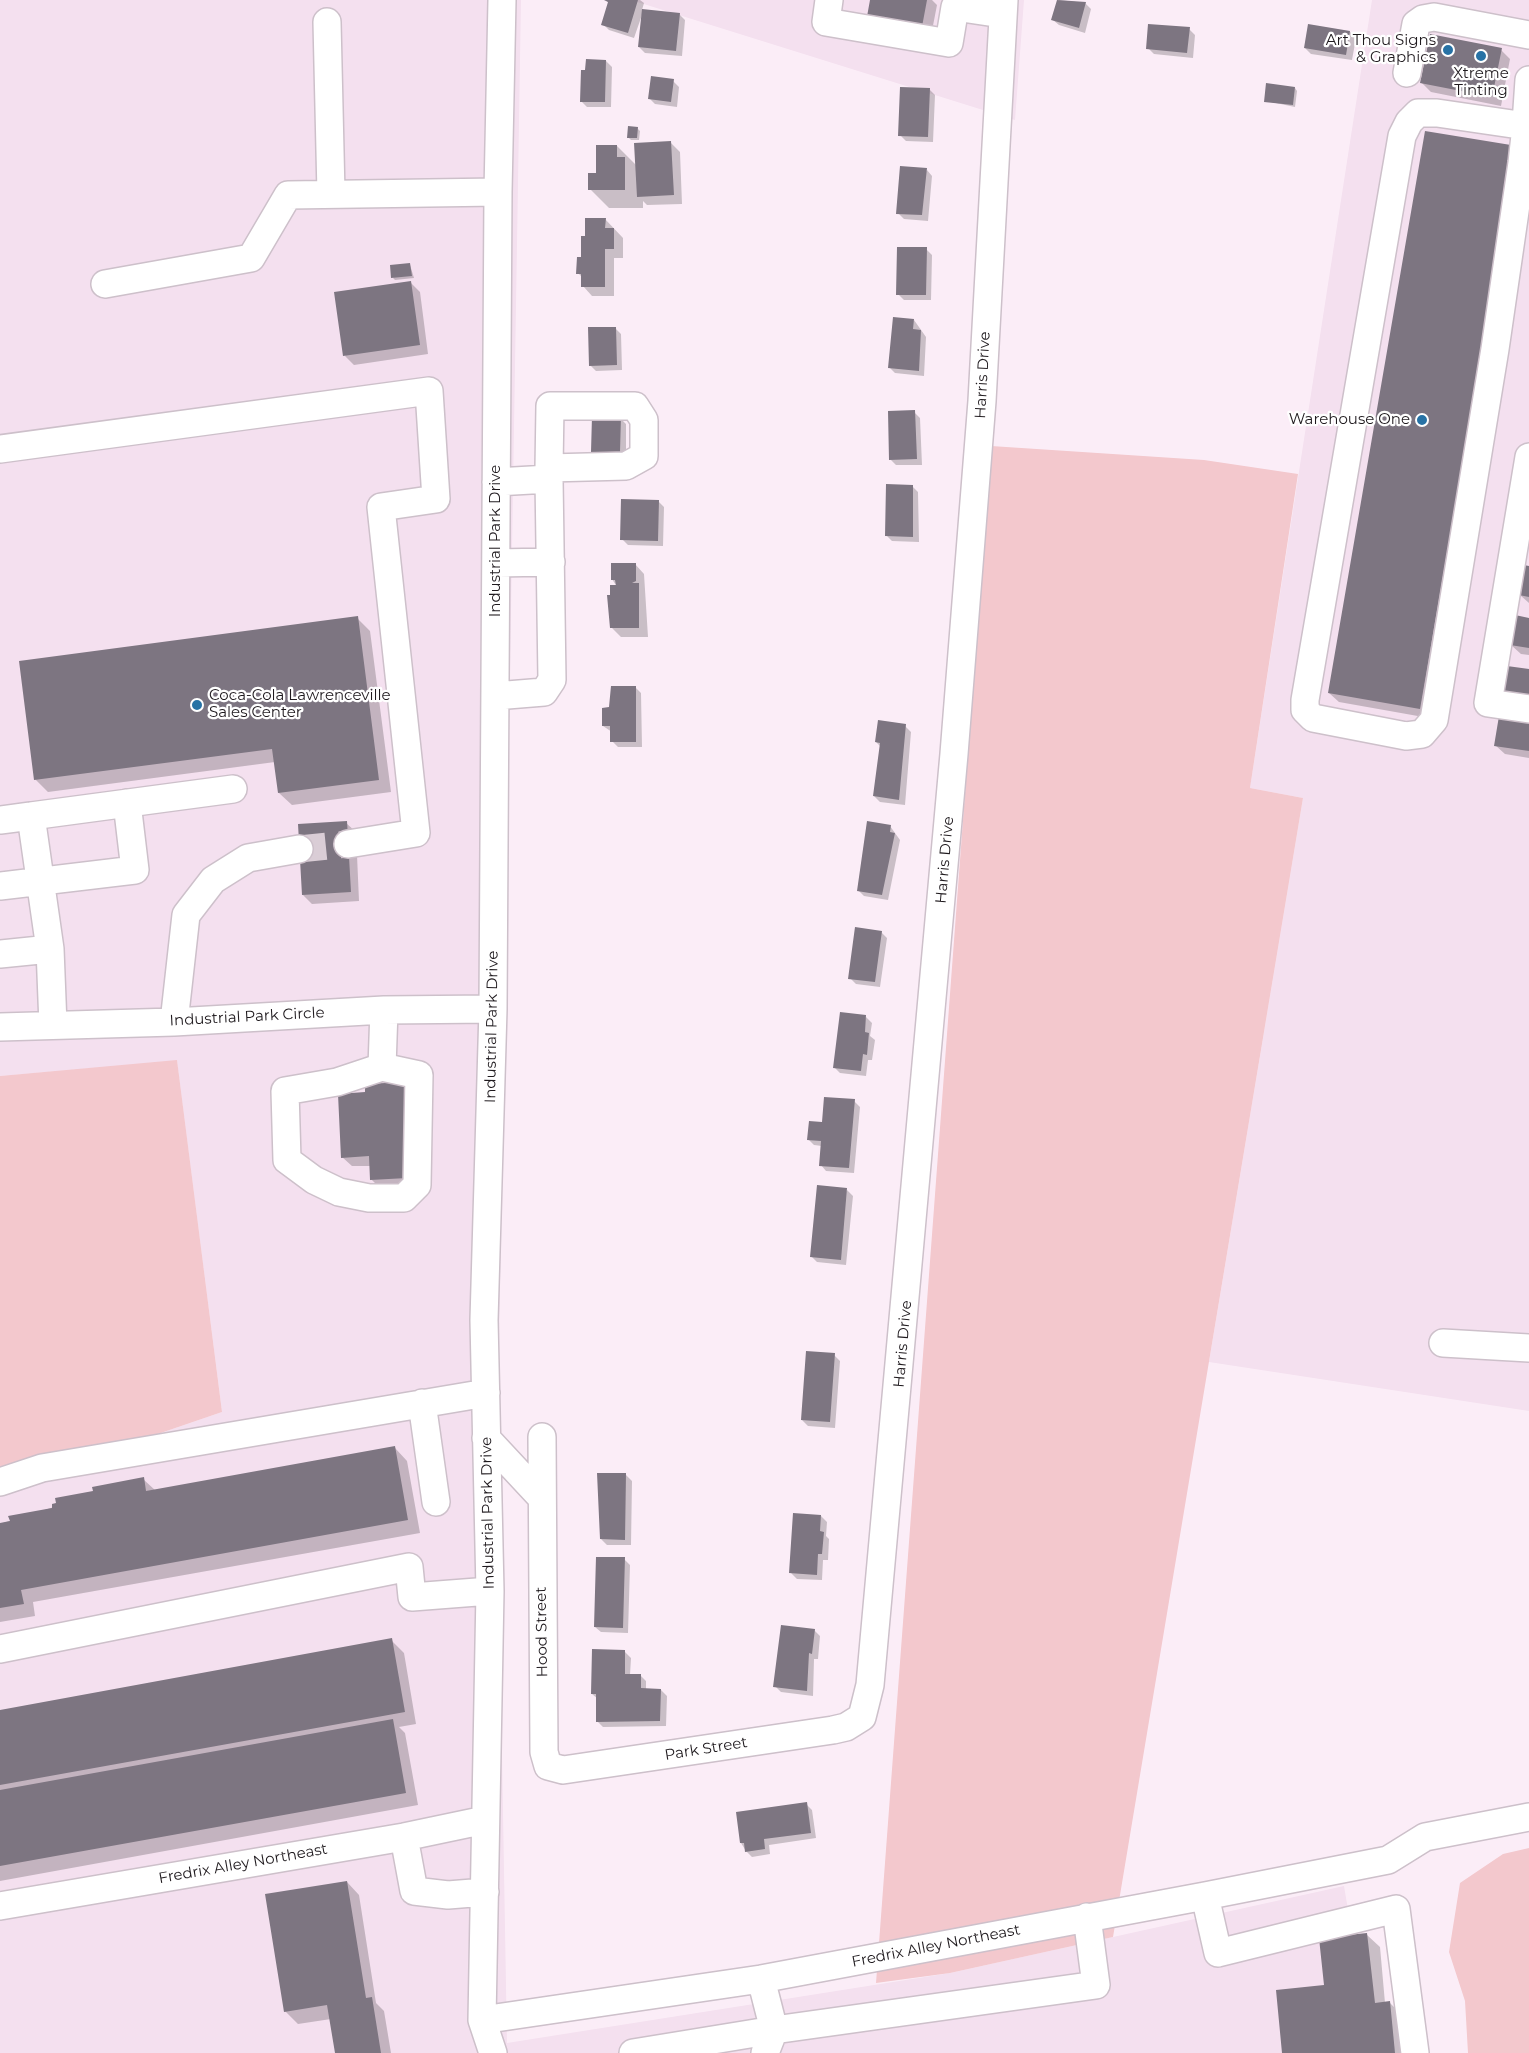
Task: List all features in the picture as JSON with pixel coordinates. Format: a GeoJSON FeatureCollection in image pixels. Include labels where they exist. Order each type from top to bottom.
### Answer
{"type":"FeatureCollection","features":[{"type":"Feature","properties":{"kind":"street","name":"Industrial Park Drive"},"geometry":{"type":"LineString","coordinates":[[493,2053],[482,2020],[490,1591],[484,1320],[493,1009],[498,192],[502,0]]}},
{"type":"Feature","properties":{"kind":"street"},"geometry":{"type":"LineString","coordinates":[[829,0],[826,21],[846,12],[949,43],[955,3],[1003,7]]}},
{"type":"Feature","properties":{"kind":"street","name":"Harris Drive"},"geometry":{"type":"LineString","coordinates":[[862,1717],[870,1685],[954,754],[982,401],[1003,7]]}},
{"type":"Feature","properties":{"kind":"street"},"geometry":{"type":"LineString","coordinates":[[1407,73],[1416,24],[1422,19],[1434,17],[1529,35]]}},
{"type":"Feature","properties":{"kind":"street"},"geometry":{"type":"LineString","coordinates":[[327,22],[331,194]]}},
{"type":"Feature","properties":{"kind":"street"},"geometry":{"type":"LineString","coordinates":[[1526,126],[1437,113],[1418,113],[1409,122],[1402,136],[1305,700],[1305,710],[1313,718],[1406,736],[1422,734],[1434,720],[1495,349],[1526,126],[1529,80]]}},
{"type":"Feature","properties":{"kind":"street"},"geometry":{"type":"LineString","coordinates":[[105,284],[251,258],[288,195],[498,192]]}},
{"type":"Feature","properties":{"kind":"street"},"geometry":{"type":"LineString","coordinates":[[0,449],[429,391],[436,499],[381,507],[416,833],[348,843]]}},
{"type":"Feature","properties":{"kind":"street"},"geometry":{"type":"LineString","coordinates":[[1529,456],[1488,703],[1529,710]]}},
{"type":"Feature","properties":{"kind":"street"},"geometry":{"type":"LineString","coordinates":[[495,696],[544,692],[552,680],[549,473],[496,482]]}},
{"type":"Feature","properties":{"kind":"street"},"geometry":{"type":"LineString","coordinates":[[496,563],[551,562]]}},
{"type":"Feature","properties":{"kind":"street"},"geometry":{"type":"LineString","coordinates":[[0,820],[233,789]]}},
{"type":"Feature","properties":{"kind":"street"},"geometry":{"type":"LineString","coordinates":[[0,886],[135,870],[127,803]]}},
{"type":"Feature","properties":{"kind":"street"},"geometry":{"type":"LineString","coordinates":[[31,816],[50,949],[53,1025]]}},
{"type":"Feature","properties":{"kind":"street"},"geometry":{"type":"LineString","coordinates":[[174,1022],[186,915],[213,880],[248,858],[299,849]]}},
{"type":"Feature","properties":{"kind":"street"},"geometry":{"type":"LineString","coordinates":[[0,954],[50,949]]}},
{"type":"Feature","properties":{"kind":"street","name":"Industrial Park Circle"},"geometry":{"type":"LineString","coordinates":[[0,1027],[174,1022],[384,1010],[493,1009]]}},
{"type":"Feature","properties":{"kind":"street"},"geometry":{"type":"LineString","coordinates":[[382,1067],[384,1010]]}},
{"type":"Feature","properties":{"kind":"street"},"geometry":{"type":"LineString","coordinates":[[382,1067],[419,1075],[417,1185],[404,1197],[369,1198],[339,1191],[314,1180],[287,1160],[285,1091],[337,1082],[382,1067]]}},
{"type":"Feature","properties":{"kind":"street"},"geometry":{"type":"LineString","coordinates":[[1443,1343],[1529,1348]]}},
{"type":"Feature","properties":{"kind":"street"},"geometry":{"type":"LineString","coordinates":[[0,1482],[42,1468],[486,1393]]}},
{"type":"Feature","properties":{"kind":"street"},"geometry":{"type":"LineString","coordinates":[[422,1403],[436,1502]]}},
{"type":"Feature","properties":{"kind":"street","name":"Hood Street"},"geometry":{"type":"LineString","coordinates":[[542,1437],[544,1752],[548,1766]]}},
{"type":"Feature","properties":{"kind":"street"},"geometry":{"type":"LineString","coordinates":[[486,1438],[541,1497]]}},
{"type":"Feature","properties":{"kind":"street"},"geometry":{"type":"LineString","coordinates":[[0,1649],[409,1568],[412,1597],[490,1591]]}},
{"type":"Feature","properties":{"kind":"street","name":"Park Street"},"geometry":{"type":"LineString","coordinates":[[548,1766],[563,1770],[822,1731],[846,1727],[862,1717]]}},
{"type":"Feature","properties":{"kind":"street","name":"Fredrix Alley Northeast"},"geometry":{"type":"LineString","coordinates":[[482,2020],[761,1979],[1205,1896],[1388,1860],[1425,1837],[1529,1817]]}},
{"type":"Feature","properties":{"kind":"street","name":"Fredrix Alley Northeast"},"geometry":{"type":"LineString","coordinates":[[0,1906],[404,1837],[485,1820]]}},
{"type":"Feature","properties":{"kind":"street"},"geometry":{"type":"LineString","coordinates":[[404,1837],[414,1891],[448,1895],[485,1892]]}},
{"type":"Feature","properties":{"kind":"street"},"geometry":{"type":"LineString","coordinates":[[1205,1896],[1218,1953],[1396,1909],[1414,2053]]}},
{"type":"Feature","properties":{"kind":"street"},"geometry":{"type":"LineString","coordinates":[[633,2053],[770,2042],[1096,1985],[1087,1917]]}},
{"type":"Feature","properties":{"kind":"street"},"geometry":{"type":"LineString","coordinates":[[761,1979],[770,2042]]}},
{"type":"Feature","properties":{"kind":"shaded area"},"geometry":{"type":"Polygon","coordinates":[[[0,0],[521,0],[497,1466],[507,2043],[950,1973],[1344,1886],[1372,2053],[0,2053],[0,1488],[222,1412],[177,1061],[0,1076],[0,0]]]}},
{"type":"Feature","properties":{"kind":"shaded area"},"geometry":{"type":"Polygon","coordinates":[[[631,0],[1024,0],[1015,120],[631,0]]]}},
{"type":"Feature","properties":{"kind":"shaded area"},"geometry":{"type":"Polygon","coordinates":[[[1372,0],[1529,0],[1529,1411],[1209,1362],[1303,798],[1250,788],[1372,0]]]}},
{"type":"Feature","properties":{"kind":"shaded area"},"geometry":{"type":"Polygon","coordinates":[[[991,446],[1204,460],[1298,474],[1250,788],[1303,798],[1113,1937],[950,1973],[876,1983],[991,446]]]}},
{"type":"Feature","properties":{"kind":"shaded area"},"geometry":{"type":"Polygon","coordinates":[[[177,1060],[222,1412],[0,1488],[0,1076],[177,1060]]]}},
{"type":"Feature","properties":{"kind":"shaded area"},"geometry":{"type":"Polygon","coordinates":[[[1529,1848],[1529,2053],[1468,2053],[1465,2001],[1449,1952],[1460,1883],[1503,1854],[1529,1848]]]}},
{"type":"Feature","properties":{"kind":"building"},"geometry":{"type":"Polygon","coordinates":[[[604,0],[638,0],[628,33],[601,25],[608,2],[604,0]]]}},
{"type":"Feature","properties":{"kind":"building"},"geometry":{"type":"Polygon","coordinates":[[[870,0],[927,0],[921,32],[866,22],[870,0]]]}},
{"type":"Feature","properties":{"kind":"building"},"geometry":{"type":"Polygon","coordinates":[[[1057,0],[1086,2],[1079,28],[1051,20],[1057,0]]]}},
{"type":"Feature","properties":{"kind":"building"},"geometry":{"type":"Polygon","coordinates":[[[642,9],[680,13],[676,51],[638,47],[642,9]]]}},
{"type":"Feature","properties":{"kind":"building"},"geometry":{"type":"Polygon","coordinates":[[[1148,24],[1190,27],[1187,53],[1146,49],[1148,24]]]}},
{"type":"Feature","properties":{"kind":"building"},"geometry":{"type":"Polygon","coordinates":[[[1308,24],[1350,31],[1346,55],[1304,48],[1308,24]]]}},
{"type":"Feature","properties":{"kind":"building"},"geometry":{"type":"Polygon","coordinates":[[[1430,34],[1502,48],[1492,97],[1420,83],[1430,34]]]}},
{"type":"Feature","properties":{"kind":"building"},"geometry":{"type":"Polygon","coordinates":[[[586,59],[606,60],[605,102],[580,102],[581,70],[585,70],[586,59]]]}},
{"type":"Feature","properties":{"kind":"building"},"geometry":{"type":"Polygon","coordinates":[[[651,76],[674,79],[671,102],[648,99],[651,76]]]}},
{"type":"Feature","properties":{"kind":"building"},"geometry":{"type":"Polygon","coordinates":[[[1266,83],[1295,87],[1293,105],[1264,102],[1266,83]]]}},
{"type":"Feature","properties":{"kind":"building"},"geometry":{"type":"Polygon","coordinates":[[[900,87],[930,88],[928,137],[898,136],[900,87]]]}},
{"type":"Feature","properties":{"kind":"building"},"geometry":{"type":"Polygon","coordinates":[[[628,126],[638,127],[637,138],[627,138],[628,126]]]}},
{"type":"Feature","properties":{"kind":"building","name":"Warehouse One"},"geometry":{"type":"Polygon","coordinates":[[[1425,131],[1517,146],[1420,709],[1328,693],[1425,131]]]}},
{"type":"Feature","properties":{"kind":"building"},"geometry":{"type":"Polygon","coordinates":[[[671,141],[674,195],[637,197],[634,143],[671,141]]]}},
{"type":"Feature","properties":{"kind":"building"},"geometry":{"type":"Polygon","coordinates":[[[596,145],[617,145],[617,157],[625,157],[625,190],[588,190],[588,173],[596,173],[596,145]]]}},
{"type":"Feature","properties":{"kind":"building"},"geometry":{"type":"Polygon","coordinates":[[[900,166],[927,168],[922,215],[896,214],[900,166]]]}},
{"type":"Feature","properties":{"kind":"building"},"geometry":{"type":"Polygon","coordinates":[[[585,218],[606,218],[605,228],[614,228],[614,249],[605,249],[605,287],[581,287],[581,274],[576,274],[577,257],[581,257],[581,236],[585,236],[585,218]]]}},
{"type":"Feature","properties":{"kind":"building"},"geometry":{"type":"Polygon","coordinates":[[[897,247],[927,247],[926,295],[896,295],[897,247]]]}},
{"type":"Feature","properties":{"kind":"building"},"geometry":{"type":"Polygon","coordinates":[[[410,263],[412,276],[391,278],[390,265],[410,263]]]}},
{"type":"Feature","properties":{"kind":"building"},"geometry":{"type":"Polygon","coordinates":[[[411,281],[420,345],[343,356],[334,292],[411,281]]]}},
{"type":"Feature","properties":{"kind":"building"},"geometry":{"type":"Polygon","coordinates":[[[893,317],[914,319],[913,329],[921,330],[919,371],[888,368],[893,317]]]}},
{"type":"Feature","properties":{"kind":"building"},"geometry":{"type":"Polygon","coordinates":[[[588,327],[616,327],[617,365],[589,366],[588,327]]]}},
{"type":"Feature","properties":{"kind":"building"},"geometry":{"type":"Polygon","coordinates":[[[915,410],[917,459],[889,460],[888,411],[915,410]]]}},
{"type":"Feature","properties":{"kind":"building"},"geometry":{"type":"Polygon","coordinates":[[[592,416],[621,416],[620,452],[591,452],[592,416]]]}},
{"type":"Feature","properties":{"kind":"building"},"geometry":{"type":"Polygon","coordinates":[[[886,484],[913,485],[913,537],[885,536],[886,484]]]}},
{"type":"Feature","properties":{"kind":"building"},"geometry":{"type":"Polygon","coordinates":[[[621,499],[659,500],[658,541],[620,540],[621,499]]]}},
{"type":"Feature","properties":{"kind":"building"},"geometry":{"type":"Polygon","coordinates":[[[611,563],[636,563],[636,581],[632,583],[639,583],[639,628],[610,628],[607,595],[610,595],[610,585],[616,585],[615,580],[611,580],[611,563]]]}},
{"type":"Feature","properties":{"kind":"building"},"geometry":{"type":"Polygon","coordinates":[[[1524,565],[1529,566],[1529,597],[1519,595],[1524,565]]]}},
{"type":"Feature","properties":{"kind":"building"},"geometry":{"type":"Polygon","coordinates":[[[1515,615],[1529,618],[1529,648],[1510,645],[1515,615]]]}},
{"type":"Feature","properties":{"kind":"building","name":"Coca-Cola Lawrenceville Sales Center"},"geometry":{"type":"Polygon","coordinates":[[[358,616],[379,780],[278,793],[272,749],[34,780],[19,661],[358,616]]]}},
{"type":"Feature","properties":{"kind":"building"},"geometry":{"type":"Polygon","coordinates":[[[1507,666],[1529,669],[1529,700],[1502,695],[1507,666]]]}},
{"type":"Feature","properties":{"kind":"building"},"geometry":{"type":"Polygon","coordinates":[[[611,686],[636,686],[636,742],[610,742],[610,726],[602,726],[602,708],[609,707],[611,686]]]}},
{"type":"Feature","properties":{"kind":"building"},"geometry":{"type":"Polygon","coordinates":[[[1499,716],[1529,721],[1529,751],[1494,746],[1499,716]]]}},
{"type":"Feature","properties":{"kind":"building"},"geometry":{"type":"Polygon","coordinates":[[[878,720],[906,724],[899,800],[873,796],[880,743],[875,742],[878,720]]]}},
{"type":"Feature","properties":{"kind":"building"},"geometry":{"type":"Polygon","coordinates":[[[347,821],[351,892],[302,895],[298,824],[347,821]]]}},
{"type":"Feature","properties":{"kind":"building"},"geometry":{"type":"Polygon","coordinates":[[[867,821],[891,825],[890,832],[895,833],[882,895],[857,891],[867,821]]]}},
{"type":"Feature","properties":{"kind":"building"},"geometry":{"type":"Polygon","coordinates":[[[855,927],[882,931],[875,982],[848,979],[855,927]]]}},
{"type":"Feature","properties":{"kind":"building"},"geometry":{"type":"Polygon","coordinates":[[[840,1012],[866,1015],[865,1032],[869,1033],[867,1055],[863,1054],[861,1071],[833,1068],[840,1012]]]}},
{"type":"Feature","properties":{"kind":"building"},"geometry":{"type":"Polygon","coordinates":[[[406,1082],[407,1109],[404,1109],[407,1178],[370,1180],[369,1156],[341,1158],[338,1094],[365,1092],[365,1084],[406,1082]]]}},
{"type":"Feature","properties":{"kind":"building"},"geometry":{"type":"Polygon","coordinates":[[[824,1097],[855,1099],[849,1168],[819,1166],[821,1141],[807,1140],[809,1121],[822,1122],[824,1097]]]}},
{"type":"Feature","properties":{"kind":"building"},"geometry":{"type":"Polygon","coordinates":[[[817,1185],[847,1188],[841,1260],[810,1257],[817,1185]]]}},
{"type":"Feature","properties":{"kind":"building"},"geometry":{"type":"Polygon","coordinates":[[[806,1351],[835,1353],[830,1422],[801,1420],[806,1351]]]}},
{"type":"Feature","properties":{"kind":"building"},"geometry":{"type":"Polygon","coordinates":[[[395,1446],[408,1520],[21,1590],[24,1604],[0,1608],[0,1523],[10,1521],[8,1516],[52,1508],[52,1504],[56,1503],[55,1498],[93,1491],[92,1487],[144,1477],[146,1491],[395,1446]]]}},
{"type":"Feature","properties":{"kind":"building"},"geometry":{"type":"Polygon","coordinates":[[[597,1473],[626,1473],[625,1540],[600,1539],[597,1473]]]}},
{"type":"Feature","properties":{"kind":"building"},"geometry":{"type":"Polygon","coordinates":[[[793,1513],[821,1515],[820,1531],[824,1532],[822,1554],[818,1554],[817,1575],[789,1573],[793,1513]]]}},
{"type":"Feature","properties":{"kind":"building"},"geometry":{"type":"Polygon","coordinates":[[[596,1557],[625,1557],[623,1628],[594,1627],[596,1557]]]}},
{"type":"Feature","properties":{"kind":"building"},"geometry":{"type":"Polygon","coordinates":[[[781,1625],[815,1629],[812,1654],[809,1653],[807,1691],[773,1687],[781,1625]]]}},
{"type":"Feature","properties":{"kind":"building"},"geometry":{"type":"Polygon","coordinates":[[[392,1638],[405,1712],[0,1785],[0,1710],[392,1638]]]}},
{"type":"Feature","properties":{"kind":"building"},"geometry":{"type":"Polygon","coordinates":[[[592,1649],[625,1650],[625,1674],[641,1674],[641,1688],[661,1689],[660,1721],[596,1722],[596,1694],[591,1694],[592,1649]]]}},
{"type":"Feature","properties":{"kind":"building"},"geometry":{"type":"Polygon","coordinates":[[[393,1719],[406,1793],[0,1866],[0,1790],[393,1719]]]}},
{"type":"Feature","properties":{"kind":"building"},"geometry":{"type":"Polygon","coordinates":[[[807,1802],[811,1833],[764,1839],[765,1849],[745,1852],[744,1843],[740,1843],[736,1812],[807,1802]]]}},
{"type":"Feature","properties":{"kind":"building"},"geometry":{"type":"Polygon","coordinates":[[[347,1881],[366,1998],[372,1997],[381,2053],[335,2053],[327,2005],[284,2012],[265,1894],[347,1881]]]}},
{"type":"Feature","properties":{"kind":"building"},"geometry":{"type":"Polygon","coordinates":[[[1367,1933],[1375,2003],[1390,2001],[1395,2053],[1282,2053],[1276,1990],[1324,1985],[1319,1938],[1367,1933]]]}},
{"type":"Feature","properties":{"kind":"tunnel"},"geometry":{"type":"LineString","coordinates":[[299,849],[348,844]]}},
{"type":"Feature","properties":{"kind":"place","name":"Art Thou Signs & Graphics"},"geometry":{"type":"Point","coordinates":[1448,50]}},
{"type":"Feature","properties":{"kind":"place","name":"Xtreme Tinting"},"geometry":{"type":"Point","coordinates":[1481,56]}},
{"type":"Feature","properties":{"kind":"place","name":"Warehouse One"},"geometry":{"type":"Point","coordinates":[1422,420]}},
{"type":"Feature","properties":{"kind":"place","name":"Coca-Cola Lawrenceville Sales Center"},"geometry":{"type":"Point","coordinates":[197,705]}}]}
